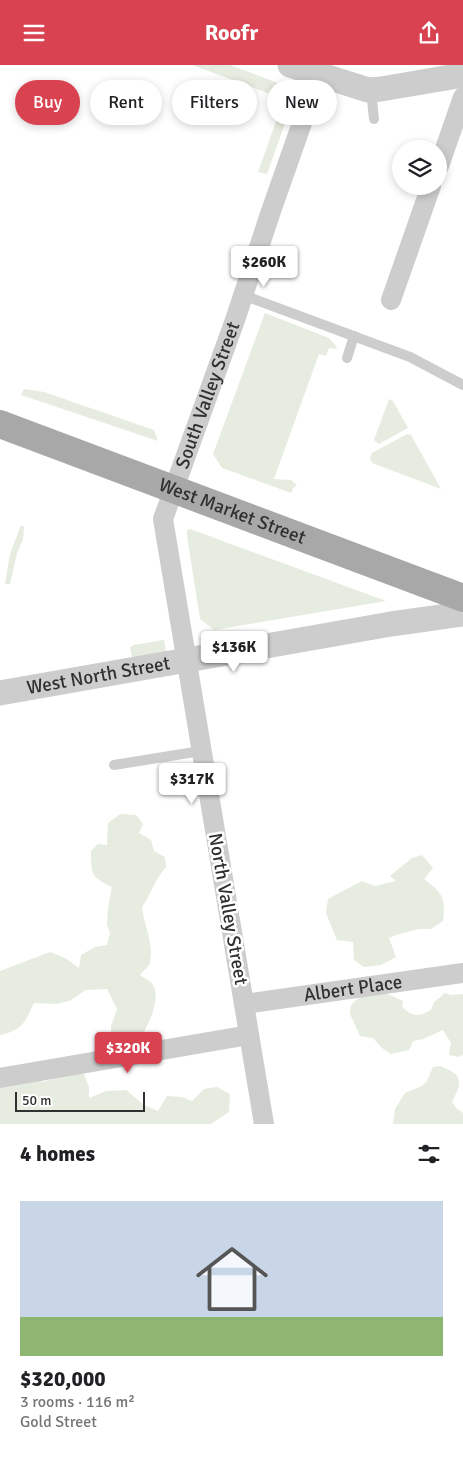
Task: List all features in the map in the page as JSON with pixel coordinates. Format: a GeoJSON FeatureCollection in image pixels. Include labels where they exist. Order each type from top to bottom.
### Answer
{"type":"FeatureCollection","features":[{"type":"Feature","properties":{"kind":"main road","name":"West Market Street"},"geometry":{"type":"LineString","coordinates":[[0,424],[463,598]]}},
{"type":"Feature","properties":{"kind":"street"},"geometry":{"type":"LineString","coordinates":[[290,65],[356,87],[371,89],[463,75]]}},
{"type":"Feature","properties":{"kind":"street","name":"South Valley Street"},"geometry":{"type":"LineString","coordinates":[[173,488],[243,295],[319,75]]}},
{"type":"Feature","properties":{"kind":"street"},"geometry":{"type":"LineString","coordinates":[[447,143],[463,97]]}},
{"type":"Feature","properties":{"kind":"street"},"geometry":{"type":"LineString","coordinates":[[391,301],[429,195]]}},
{"type":"Feature","properties":{"kind":"street","name":"North Valley Street"},"geometry":{"type":"LineString","coordinates":[[173,488],[163,519],[264,1124]]}},
{"type":"Feature","properties":{"kind":"street","name":"West North Street"},"geometry":{"type":"LineString","coordinates":[[0,693],[391,624],[463,614]]}},
{"type":"Feature","properties":{"kind":"street","name":"Albert Place"},"geometry":{"type":"LineString","coordinates":[[244,1004],[463,973]]}},
{"type":"Feature","properties":{"kind":"street"},"geometry":{"type":"LineString","coordinates":[[0,1078],[249,1035]]}},
{"type":"Feature","properties":{"kind":"lane"},"geometry":{"type":"LineString","coordinates":[[371,89],[374,119]]}},
{"type":"Feature","properties":{"kind":"lane"},"geometry":{"type":"LineString","coordinates":[[243,295],[410,357],[463,385]]}},
{"type":"Feature","properties":{"kind":"lane"},"geometry":{"type":"LineString","coordinates":[[348,358],[354,336]]}},
{"type":"Feature","properties":{"kind":"lane"},"geometry":{"type":"LineString","coordinates":[[114,765],[201,751]]}},
{"type":"Feature","properties":{"kind":"shaded area"},"geometry":{"type":"Polygon","coordinates":[[[192,65],[230,65],[270,80],[267,80],[267,93],[257,89],[257,80],[233,80],[192,65]]]}},
{"type":"Feature","properties":{"kind":"shaded area"},"geometry":{"type":"Polygon","coordinates":[[[275,125],[284,125],[267,174],[258,172],[275,125]]]}},
{"type":"Feature","properties":{"kind":"shaded area"},"geometry":{"type":"Polygon","coordinates":[[[265,313],[329,338],[337,349],[329,348],[326,356],[319,354],[274,479],[291,480],[297,485],[291,493],[222,468],[213,454],[265,313]]]}},
{"type":"Feature","properties":{"kind":"shaded area"},"geometry":{"type":"Polygon","coordinates":[[[24,389],[44,392],[154,430],[158,441],[21,395],[24,389]]]}},
{"type":"Feature","properties":{"kind":"shaded area"},"geometry":{"type":"Polygon","coordinates":[[[389,399],[393,401],[408,428],[379,444],[374,440],[389,399]]]}},
{"type":"Feature","properties":{"kind":"shaded area"},"geometry":{"type":"Polygon","coordinates":[[[407,434],[411,435],[441,489],[372,463],[370,459],[372,453],[407,434]]]}},
{"type":"Feature","properties":{"kind":"shaded area"},"geometry":{"type":"Polygon","coordinates":[[[21,525],[24,527],[23,539],[17,553],[10,584],[5,584],[10,554],[21,525]]]}},
{"type":"Feature","properties":{"kind":"shaded area"},"geometry":{"type":"Polygon","coordinates":[[[190,529],[386,601],[214,630],[200,619],[187,536],[187,530],[190,529]]]}},
{"type":"Feature","properties":{"kind":"shaded area"},"geometry":{"type":"Polygon","coordinates":[[[164,640],[166,652],[134,658],[132,656],[130,648],[133,645],[164,640]]]}},
{"type":"Feature","properties":{"kind":"shaded area"},"geometry":{"type":"Polygon","coordinates":[[[120,814],[136,815],[143,824],[139,833],[151,840],[154,851],[165,857],[166,867],[142,907],[150,941],[151,955],[149,964],[140,975],[152,984],[156,998],[152,1014],[139,1042],[118,1045],[111,1036],[111,1026],[117,1009],[107,989],[86,990],[69,1001],[57,1004],[34,1003],[18,1028],[0,1035],[0,971],[50,952],[65,958],[79,968],[81,955],[95,947],[107,945],[110,933],[107,925],[108,908],[112,887],[94,874],[91,865],[91,851],[98,844],[107,845],[108,823],[120,814]]]}},
{"type":"Feature","properties":{"kind":"shaded area"},"geometry":{"type":"Polygon","coordinates":[[[422,855],[433,868],[424,879],[441,896],[444,906],[443,921],[431,929],[419,929],[389,938],[396,957],[381,965],[364,967],[354,960],[353,942],[337,940],[326,913],[328,899],[362,881],[375,886],[396,881],[390,876],[412,858],[422,855]]]}},
{"type":"Feature","properties":{"kind":"shaded area"},"geometry":{"type":"Polygon","coordinates":[[[381,991],[403,1001],[402,1007],[409,1013],[416,1015],[431,1010],[434,1002],[445,993],[451,995],[463,994],[463,1055],[459,1057],[449,1055],[451,1043],[443,1030],[423,1039],[413,1041],[409,1050],[391,1054],[373,1038],[360,1036],[350,1013],[353,1003],[361,997],[381,991]]]}},
{"type":"Feature","properties":{"kind":"shaded area"},"geometry":{"type":"Polygon","coordinates":[[[440,1066],[453,1072],[459,1079],[458,1089],[452,1102],[463,1113],[463,1124],[393,1124],[395,1109],[405,1093],[422,1086],[427,1081],[433,1067],[440,1066]]]}},
{"type":"Feature","properties":{"kind":"shaded area"},"geometry":{"type":"Polygon","coordinates":[[[67,1071],[84,1074],[89,1087],[89,1098],[106,1091],[126,1090],[144,1105],[158,1111],[167,1096],[182,1097],[192,1101],[204,1089],[217,1087],[230,1094],[229,1112],[211,1124],[0,1124],[0,1079],[40,1078],[42,1082],[53,1079],[67,1071]]]}}]}
